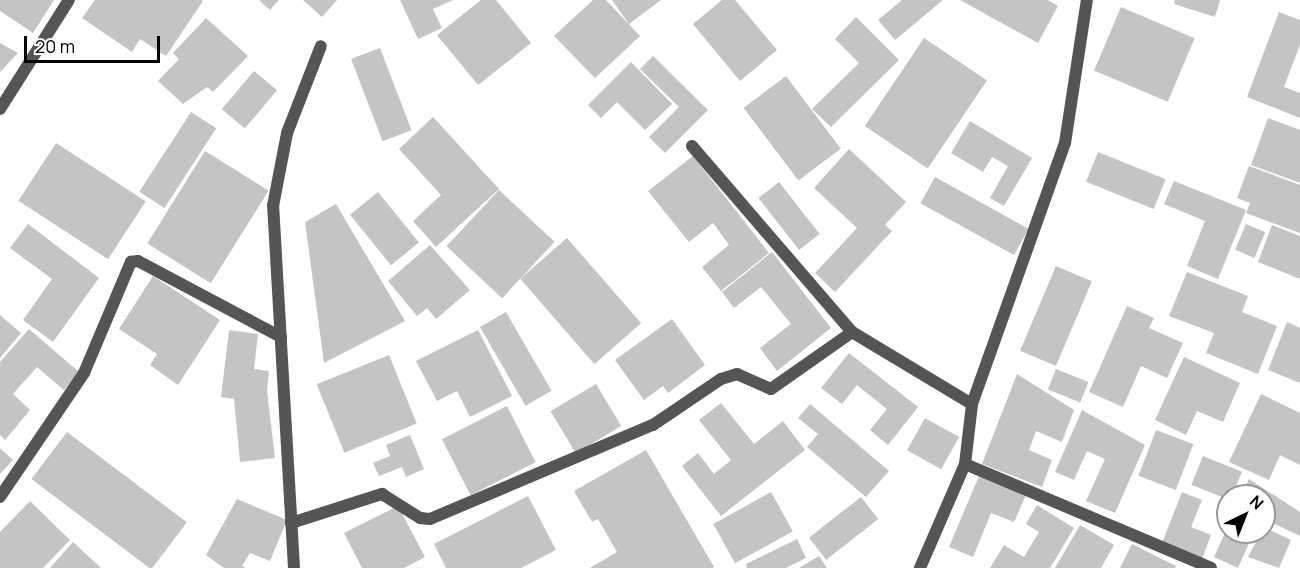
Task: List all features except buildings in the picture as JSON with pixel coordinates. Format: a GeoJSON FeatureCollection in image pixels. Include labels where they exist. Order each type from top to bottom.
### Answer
{"type":"FeatureCollection","features":[{"type":"Feature","properties":{"kind":"street"},"geometry":{"type":"LineString","coordinates":[[0,109],[69,0]]}},
{"type":"Feature","properties":{"kind":"street"},"geometry":{"type":"LineString","coordinates":[[920,568],[965,464],[972,404],[1065,143],[1087,0]]}},
{"type":"Feature","properties":{"kind":"street"},"geometry":{"type":"LineString","coordinates":[[294,568],[273,206],[287,133],[321,46]]}},
{"type":"Feature","properties":{"kind":"street"},"geometry":{"type":"LineString","coordinates":[[692,146],[852,332],[972,404]]}},
{"type":"Feature","properties":{"kind":"street"},"geometry":{"type":"LineString","coordinates":[[0,497],[84,373],[131,262],[138,261],[281,337]]}},
{"type":"Feature","properties":{"kind":"street"},"geometry":{"type":"LineString","coordinates":[[291,523],[382,494],[420,518],[430,519],[653,424],[721,379],[737,374],[771,389],[852,332]]}},
{"type":"Feature","properties":{"kind":"street"},"geometry":{"type":"LineString","coordinates":[[965,464],[1211,568]]}}]}
